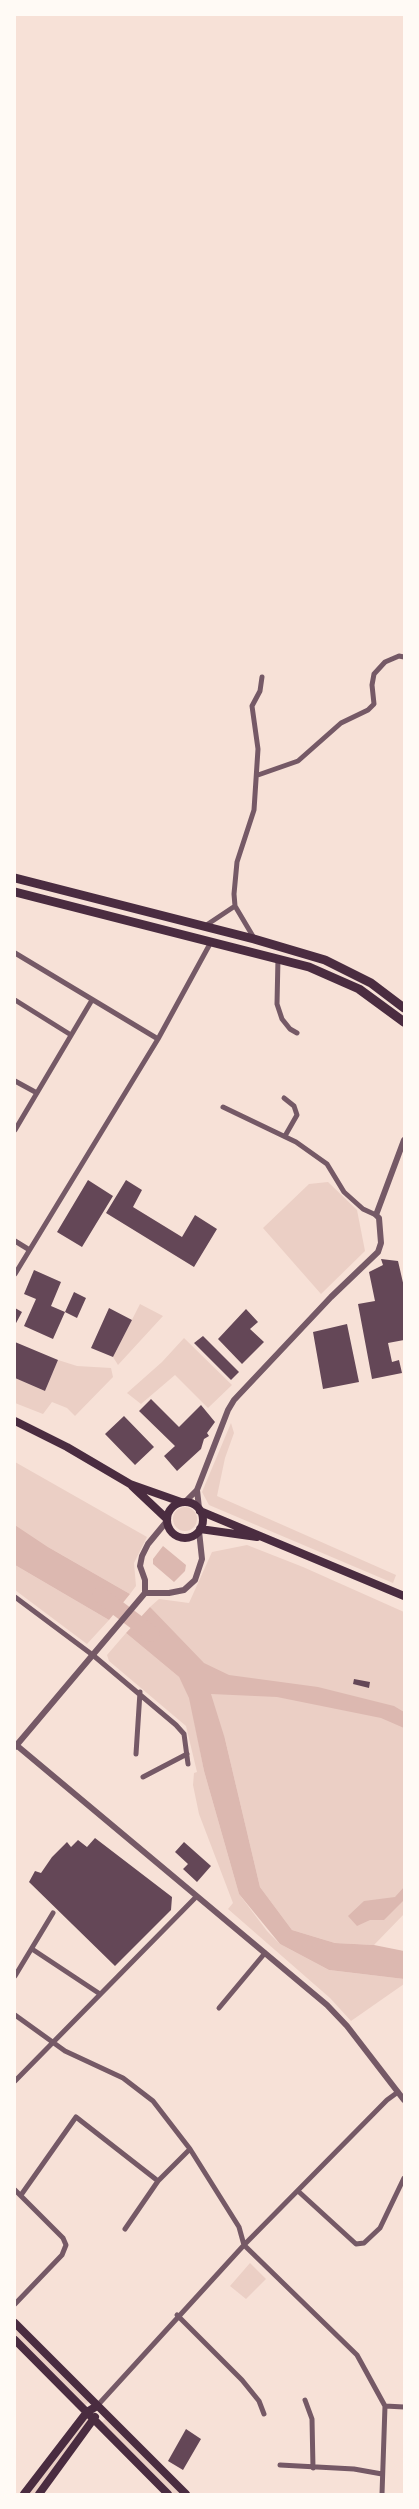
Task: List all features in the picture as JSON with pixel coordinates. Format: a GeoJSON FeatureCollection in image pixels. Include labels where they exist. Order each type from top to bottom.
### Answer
{"type":"FeatureCollection","features":[{"type":"Feature","properties":{"kind":"highway"},"geometry":{"type":"LineString","coordinates":[[15,878],[205,926],[325,960],[371,984],[404,1008]]}},
{"type":"Feature","properties":{"kind":"highway"},"geometry":{"type":"LineString","coordinates":[[15,892],[278,958],[319,971],[350,985],[376,1000],[404,1022]]}},
{"type":"Feature","properties":{"kind":"main road"},"geometry":{"type":"LineString","coordinates":[[15,1421],[67,1447],[130,1484],[183,1502],[404,1596]]}},
{"type":"Feature","properties":{"kind":"main road"},"geometry":{"type":"LineString","coordinates":[[130,1484],[167,1520],[172,1533],[180,1537],[192,1536],[200,1530],[203,1520],[200,1510]]}},
{"type":"Feature","properties":{"kind":"main road"},"geometry":{"type":"LineString","coordinates":[[167,1520],[170,1509],[183,1502]]}},
{"type":"Feature","properties":{"kind":"main road"},"geometry":{"type":"LineString","coordinates":[[200,1530],[271,1540]]}},
{"type":"Feature","properties":{"kind":"main road"},"geometry":{"type":"LineString","coordinates":[[15,2323],[186,2494]]}},
{"type":"Feature","properties":{"kind":"main road"},"geometry":{"type":"LineString","coordinates":[[15,2340],[168,2494]]}},
{"type":"Feature","properties":{"kind":"main road"},"geometry":{"type":"LineString","coordinates":[[24,2494],[87,2412],[98,2406]]}},
{"type":"Feature","properties":{"kind":"main road"},"geometry":{"type":"LineString","coordinates":[[40,2494],[94,2420],[98,2406]]}},
{"type":"Feature","properties":{"kind":"street"},"geometry":{"type":"LineString","coordinates":[[258,775],[298,762],[341,723],[368,710],[374,704],[372,685],[374,674],[385,662],[399,656],[404,657]]}},
{"type":"Feature","properties":{"kind":"street"},"geometry":{"type":"LineString","coordinates":[[254,939],[235,906],[237,862],[254,810],[258,775],[258,749],[252,706],[260,691],[262,677]]}},
{"type":"Feature","properties":{"kind":"street"},"geometry":{"type":"LineString","coordinates":[[205,926],[235,906]]}},
{"type":"Feature","properties":{"kind":"street"},"geometry":{"type":"LineString","coordinates":[[15,1274],[28,1249],[38,1236],[158,1039],[211,942]]}},
{"type":"Feature","properties":{"kind":"street"},"geometry":{"type":"LineString","coordinates":[[15,953],[158,1039]]}},
{"type":"Feature","properties":{"kind":"street"},"geometry":{"type":"LineString","coordinates":[[278,958],[277,1004],[282,1019],[290,1029],[297,1033]]}},
{"type":"Feature","properties":{"kind":"street"},"geometry":{"type":"LineString","coordinates":[[15,1000],[71,1036]]}},
{"type":"Feature","properties":{"kind":"street"},"geometry":{"type":"LineString","coordinates":[[15,1130],[92,1000]]}},
{"type":"Feature","properties":{"kind":"street"},"geometry":{"type":"LineString","coordinates":[[15,1081],[36,1094]]}},
{"type":"Feature","properties":{"kind":"street"},"geometry":{"type":"LineString","coordinates":[[284,1098],[294,1106],[297,1115],[285,1136]]}},
{"type":"Feature","properties":{"kind":"street"},"geometry":{"type":"LineString","coordinates":[[183,1502],[197,1490],[228,1410],[234,1400],[331,1297],[378,1252],[381,1243],[379,1218],[363,1209],[344,1192],[327,1164],[285,1136],[222,1107]]}},
{"type":"Feature","properties":{"kind":"street"},"geometry":{"type":"LineString","coordinates":[[376,1215],[404,1140]]}},
{"type":"Feature","properties":{"kind":"street"},"geometry":{"type":"LineString","coordinates":[[15,1241],[28,1249]]}},
{"type":"Feature","properties":{"kind":"street"},"geometry":{"type":"LineString","coordinates":[[197,1490],[200,1510]]}},
{"type":"Feature","properties":{"kind":"street"},"geometry":{"type":"LineString","coordinates":[[167,1520],[148,1544],[142,1556],[140,1566],[145,1580],[145,1593],[94,1656],[15,1745],[327,2005],[347,2026],[404,2100]]}},
{"type":"Feature","properties":{"kind":"street"},"geometry":{"type":"LineString","coordinates":[[145,1593],[169,1593],[184,1590],[195,1580],[202,1559],[200,1530]]}},
{"type":"Feature","properties":{"kind":"street"},"geometry":{"type":"LineString","coordinates":[[15,1597],[140,1692],[184,1734],[188,1764]]}},
{"type":"Feature","properties":{"kind":"street"},"geometry":{"type":"LineString","coordinates":[[136,1754],[140,1692]]}},
{"type":"Feature","properties":{"kind":"street"},"geometry":{"type":"LineString","coordinates":[[143,1777],[187,1754]]}},
{"type":"Feature","properties":{"kind":"street"},"geometry":{"type":"LineString","coordinates":[[15,2081],[196,1896]]}},
{"type":"Feature","properties":{"kind":"street"},"geometry":{"type":"LineString","coordinates":[[15,1976],[53,1914]]}},
{"type":"Feature","properties":{"kind":"street"},"geometry":{"type":"LineString","coordinates":[[32,1949],[100,1994]]}},
{"type":"Feature","properties":{"kind":"street"},"geometry":{"type":"LineString","coordinates":[[219,2008],[264,1953]]}},
{"type":"Feature","properties":{"kind":"street"},"geometry":{"type":"LineString","coordinates":[[15,2015],[65,2051],[123,2078],[152,2101],[190,2148],[239,2227],[244,2245],[357,2355],[385,2406],[382,2494]]}},
{"type":"Feature","properties":{"kind":"street"},"geometry":{"type":"LineString","coordinates":[[98,2406],[177,2316],[244,2245],[387,2100],[398,2092]]}},
{"type":"Feature","properties":{"kind":"street"},"geometry":{"type":"LineString","coordinates":[[21,2196],[76,2117],[158,2182]]}},
{"type":"Feature","properties":{"kind":"street"},"geometry":{"type":"LineString","coordinates":[[126,2229],[158,2182],[190,2148]]}},
{"type":"Feature","properties":{"kind":"street"},"geometry":{"type":"LineString","coordinates":[[298,2191],[356,2244],[364,2243],[380,2228],[404,2178]]}},
{"type":"Feature","properties":{"kind":"street"},"geometry":{"type":"LineString","coordinates":[[15,2190],[63,2238],[66,2245],[62,2255],[15,2304]]}},
{"type":"Feature","properties":{"kind":"street"},"geometry":{"type":"LineString","coordinates":[[177,2316],[242,2380],[259,2401],[264,2414]]}},
{"type":"Feature","properties":{"kind":"street"},"geometry":{"type":"LineString","coordinates":[[305,2400],[312,2419],[313,2468]]}},
{"type":"Feature","properties":{"kind":"street"},"geometry":{"type":"LineString","coordinates":[[385,2406],[404,2407]]}},
{"type":"Feature","properties":{"kind":"street"},"geometry":{"type":"LineString","coordinates":[[280,2465],[354,2469],[382,2474]]}},
{"type":"Feature","properties":{"kind":"shaded area"},"geometry":{"type":"Polygon","coordinates":[[[328,1182],[357,1210],[365,1251],[321,1294],[263,1228],[309,1184],[328,1182]]]}},
{"type":"Feature","properties":{"kind":"shaded area"},"geometry":{"type":"Polygon","coordinates":[[[140,1304],[163,1316],[118,1365],[113,1357],[140,1304]]]}},
{"type":"Feature","properties":{"kind":"shaded area"},"geometry":{"type":"Polygon","coordinates":[[[184,1338],[232,1385],[208,1408],[175,1375],[141,1404],[127,1393],[162,1362],[184,1338]]]}},
{"type":"Feature","properties":{"kind":"shaded area"},"geometry":{"type":"Polygon","coordinates":[[[58,1360],[77,1366],[111,1368],[113,1377],[75,1416],[67,1408],[52,1402],[43,1414],[15,1403],[15,1378],[45,1391],[58,1360]]]}},
{"type":"Feature","properties":{"kind":"shaded area"},"geometry":{"type":"Polygon","coordinates":[[[231,1423],[234,1433],[225,1458],[217,1496],[396,1575],[393,1583],[209,1505],[202,1492],[231,1423]]]}},
{"type":"Feature","properties":{"kind":"shaded area"},"geometry":{"type":"Polygon","coordinates":[[[15,1462],[147,1537],[134,1563],[136,1586],[130,1594],[48,1547],[15,1525],[15,1462]]]}},
{"type":"Feature","properties":{"kind":"shaded area"},"geometry":{"type":"Polygon","coordinates":[[[185,1507],[194,1510],[197,1519],[194,1528],[185,1531],[176,1528],[173,1519],[176,1510],[185,1507]]]}},
{"type":"Feature","properties":{"kind":"shaded area"},"geometry":{"type":"Polygon","coordinates":[[[15,1525],[48,1547],[130,1594],[109,1620],[15,1565],[15,1525]]]}},
{"type":"Feature","properties":{"kind":"shaded area"},"geometry":{"type":"Polygon","coordinates":[[[247,1545],[303,1567],[404,1612],[404,1914],[374,1945],[335,1943],[292,1930],[260,1887],[225,1739],[150,1607],[159,1599],[189,1603],[212,1552],[247,1545]]]}},
{"type":"Feature","properties":{"kind":"shaded area"},"geometry":{"type":"Polygon","coordinates":[[[163,1546],[186,1565],[185,1571],[174,1582],[153,1564],[153,1559],[163,1546]]]}},
{"type":"Feature","properties":{"kind":"shaded area"},"geometry":{"type":"Polygon","coordinates":[[[15,1565],[109,1620],[87,1644],[15,1590],[15,1565]]]}},
{"type":"Feature","properties":{"kind":"shaded area"},"geometry":{"type":"Polygon","coordinates":[[[150,1607],[204,1663],[229,1675],[318,1687],[394,1706],[404,1712],[404,1728],[381,1718],[277,1697],[211,1694],[225,1739],[260,1887],[292,1930],[335,1943],[374,1945],[404,1951],[404,1979],[329,1970],[280,1944],[239,1894],[204,1771],[189,1698],[179,1677],[126,1633],[150,1607]]]}},
{"type":"Feature","properties":{"kind":"shaded area"},"geometry":{"type":"Polygon","coordinates":[[[126,1633],[179,1677],[190,1698],[204,1771],[239,1894],[267,1931],[280,1944],[329,1970],[404,1979],[404,1984],[351,2021],[330,1998],[228,1909],[233,1903],[199,1814],[193,1785],[194,1773],[197,1772],[186,1726],[109,1661],[107,1655],[126,1633]]]}},
{"type":"Feature","properties":{"kind":"shaded area"},"geometry":{"type":"Polygon","coordinates":[[[404,1887],[404,1900],[384,1920],[370,1920],[357,1926],[348,1916],[364,1901],[395,1897],[404,1887]]]}},
{"type":"Feature","properties":{"kind":"shaded area"},"geometry":{"type":"Polygon","coordinates":[[[250,2263],[266,2279],[246,2299],[230,2286],[250,2263]]]}},
{"type":"Feature","properties":{"kind":"shaded area"},"geometry":{"type":"Polygon","coordinates":[[[15,2323],[91,2399],[83,2408],[15,2340],[15,2323]]]}},
{"type":"Feature","properties":{"kind":"shaded area"},"geometry":{"type":"Polygon","coordinates":[[[87,2412],[94,2420],[39,2494],[24,2494],[87,2412]]]}},
{"type":"Feature","properties":{"kind":"shaded area"},"geometry":{"type":"Polygon","coordinates":[[[108,2416],[186,2494],[168,2494],[99,2425],[108,2416]]]}},
{"type":"Feature","properties":{"kind":"building"},"geometry":{"type":"Polygon","coordinates":[[[88,1180],[113,1196],[82,1247],[57,1232],[88,1180]]]}},
{"type":"Feature","properties":{"kind":"building"},"geometry":{"type":"Polygon","coordinates":[[[126,1180],[142,1190],[133,1207],[182,1237],[195,1215],[217,1229],[194,1267],[106,1213],[126,1180]]]}},
{"type":"Feature","properties":{"kind":"building"},"geometry":{"type":"Polygon","coordinates":[[[381,1259],[398,1261],[404,1287],[404,1340],[388,1343],[392,1362],[399,1360],[402,1373],[372,1379],[358,1304],[375,1301],[369,1272],[383,1265],[381,1259]]]}},
{"type":"Feature","properties":{"kind":"building"},"geometry":{"type":"Polygon","coordinates":[[[34,1270],[61,1282],[51,1306],[65,1312],[53,1339],[24,1326],[36,1299],[24,1294],[34,1270]]]}},
{"type":"Feature","properties":{"kind":"building"},"geometry":{"type":"Polygon","coordinates":[[[74,1292],[86,1298],[77,1318],[65,1312],[74,1292]]]}},
{"type":"Feature","properties":{"kind":"building"},"geometry":{"type":"Polygon","coordinates":[[[15,1308],[22,1312],[15,1325],[15,1308]]]}},
{"type":"Feature","properties":{"kind":"building"},"geometry":{"type":"Polygon","coordinates":[[[109,1308],[132,1320],[113,1357],[91,1348],[109,1308]]]}},
{"type":"Feature","properties":{"kind":"building"},"geometry":{"type":"Polygon","coordinates":[[[246,1309],[258,1322],[250,1329],[264,1342],[242,1364],[218,1339],[246,1309]]]}},
{"type":"Feature","properties":{"kind":"building"},"geometry":{"type":"Polygon","coordinates":[[[347,1324],[359,1382],[323,1389],[313,1332],[347,1324]]]}},
{"type":"Feature","properties":{"kind":"building"},"geometry":{"type":"Polygon","coordinates":[[[203,1336],[239,1372],[231,1380],[194,1343],[203,1336]]]}},
{"type":"Feature","properties":{"kind":"building"},"geometry":{"type":"Polygon","coordinates":[[[15,1342],[58,1360],[45,1391],[15,1378],[15,1342]]]}},
{"type":"Feature","properties":{"kind":"building"},"geometry":{"type":"Polygon","coordinates":[[[151,1399],[179,1427],[201,1405],[215,1422],[207,1433],[209,1436],[204,1439],[201,1449],[177,1471],[164,1456],[175,1446],[139,1411],[151,1399]]]}},
{"type":"Feature","properties":{"kind":"building"},"geometry":{"type":"Polygon","coordinates":[[[124,1416],[154,1447],[135,1465],[105,1434],[124,1416]]]}},
{"type":"Feature","properties":{"kind":"building"},"geometry":{"type":"Polygon","coordinates":[[[354,1679],[370,1682],[369,1688],[353,1684],[354,1679]]]}},
{"type":"Feature","properties":{"kind":"building"},"geometry":{"type":"Polygon","coordinates":[[[95,1838],[172,1897],[171,1910],[115,1966],[29,1882],[35,1871],[41,1873],[52,1857],[67,1842],[71,1847],[78,1840],[87,1847],[95,1838]]]}},
{"type":"Feature","properties":{"kind":"building"},"geometry":{"type":"Polygon","coordinates":[[[184,1842],[211,1866],[197,1882],[183,1869],[188,1864],[175,1852],[184,1842]]]}},
{"type":"Feature","properties":{"kind":"building"},"geometry":{"type":"Polygon","coordinates":[[[186,2429],[201,2439],[183,2470],[168,2461],[186,2429]]]}},
{"type":"Feature","properties":{"kind":"waterway"},"geometry":{"type":"LineString","coordinates":[[100,1595],[152,1634]]}}]}
